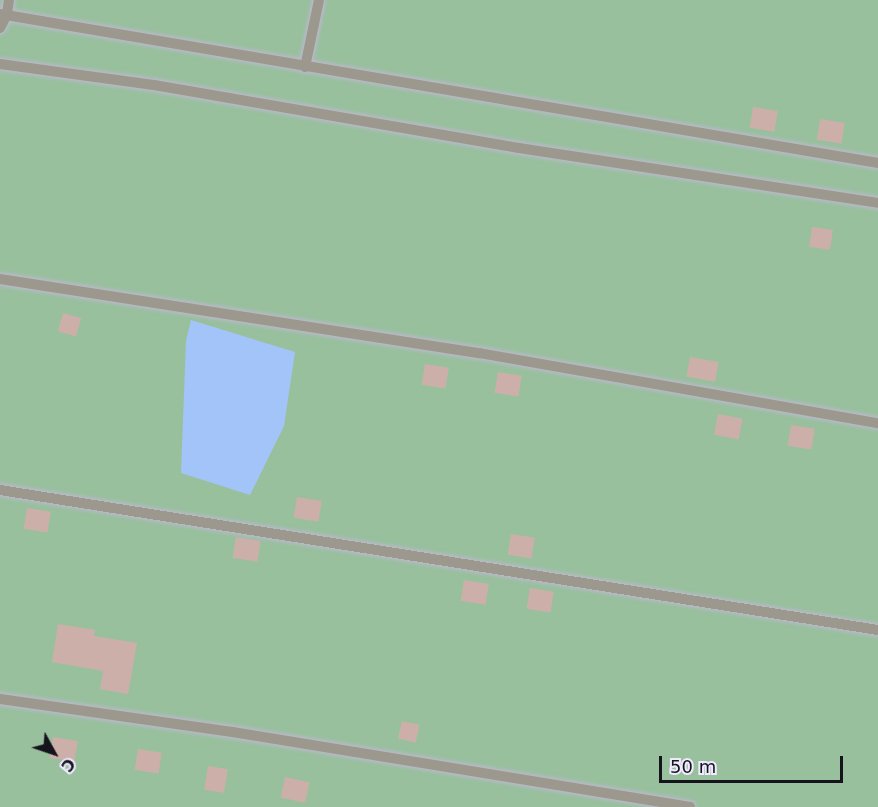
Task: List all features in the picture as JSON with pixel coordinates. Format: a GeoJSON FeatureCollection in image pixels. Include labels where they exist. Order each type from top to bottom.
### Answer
{"type":"FeatureCollection","features":[{"type":"Feature","properties":{"kind":"lane"},"geometry":{"type":"LineString","coordinates":[[0,28],[9,0]]}},
{"type":"Feature","properties":{"kind":"lane"},"geometry":{"type":"LineString","coordinates":[[305,67],[319,0]]}},
{"type":"Feature","properties":{"kind":"lane"},"geometry":{"type":"LineString","coordinates":[[4,14],[878,163]]}},
{"type":"Feature","properties":{"kind":"lane"},"geometry":{"type":"LineString","coordinates":[[0,64],[154,85],[519,148],[878,203]]}},
{"type":"Feature","properties":{"kind":"lane"},"geometry":{"type":"LineString","coordinates":[[0,279],[479,353],[878,423]]}},
{"type":"Feature","properties":{"kind":"lane"},"geometry":{"type":"LineString","coordinates":[[0,490],[878,630]]}},
{"type":"Feature","properties":{"kind":"lane"},"geometry":{"type":"LineString","coordinates":[[0,699],[244,734],[690,807]]}},
{"type":"Feature","properties":{"kind":"green space"},"geometry":{"type":"Polygon","coordinates":[[[0,0],[878,0],[878,807],[0,807],[0,0]]]}},
{"type":"Feature","properties":{"kind":"water"},"geometry":{"type":"Polygon","coordinates":[[[191,320],[295,352],[284,426],[250,495],[181,473],[186,341],[191,320]]]}},
{"type":"Feature","properties":{"kind":"building"},"geometry":{"type":"Polygon","coordinates":[[[753,107],[778,111],[774,132],[750,128],[753,107]]]}},
{"type":"Feature","properties":{"kind":"building"},"geometry":{"type":"Polygon","coordinates":[[[820,119],[845,123],[841,144],[817,140],[820,119]]]}},
{"type":"Feature","properties":{"kind":"building"},"geometry":{"type":"Polygon","coordinates":[[[812,227],[833,230],[830,250],[809,247],[812,227]]]}},
{"type":"Feature","properties":{"kind":"building"},"geometry":{"type":"Polygon","coordinates":[[[63,313],[81,318],[76,337],[58,331],[63,313]]]}},
{"type":"Feature","properties":{"kind":"building"},"geometry":{"type":"Polygon","coordinates":[[[690,357],[719,362],[715,382],[687,377],[690,357]]]}},
{"type":"Feature","properties":{"kind":"building"},"geometry":{"type":"Polygon","coordinates":[[[425,364],[449,368],[445,388],[422,385],[425,364]]]}},
{"type":"Feature","properties":{"kind":"building"},"geometry":{"type":"Polygon","coordinates":[[[498,372],[522,376],[518,396],[495,393],[498,372]]]}},
{"type":"Feature","properties":{"kind":"building"},"geometry":{"type":"Polygon","coordinates":[[[718,414],[743,419],[739,439],[714,435],[718,414]]]}},
{"type":"Feature","properties":{"kind":"building"},"geometry":{"type":"Polygon","coordinates":[[[791,425],[815,429],[811,449],[788,446],[791,425]]]}},
{"type":"Feature","properties":{"kind":"building"},"geometry":{"type":"Polygon","coordinates":[[[297,497],[322,501],[318,522],[294,518],[297,497]]]}},
{"type":"Feature","properties":{"kind":"building"},"geometry":{"type":"Polygon","coordinates":[[[27,508],[51,512],[47,532],[24,529],[27,508]]]}},
{"type":"Feature","properties":{"kind":"building"},"geometry":{"type":"Polygon","coordinates":[[[511,534],[535,538],[531,558],[508,555],[511,534]]]}},
{"type":"Feature","properties":{"kind":"building"},"geometry":{"type":"Polygon","coordinates":[[[236,537],[261,541],[257,562],[233,558],[236,537]]]}},
{"type":"Feature","properties":{"kind":"building"},"geometry":{"type":"Polygon","coordinates":[[[464,580],[489,584],[485,605],[461,601],[464,580]]]}},
{"type":"Feature","properties":{"kind":"building"},"geometry":{"type":"Polygon","coordinates":[[[530,588],[554,592],[550,612],[527,609],[530,588]]]}},
{"type":"Feature","properties":{"kind":"building"},"geometry":{"type":"Polygon","coordinates":[[[58,624],[95,630],[94,636],[137,643],[128,694],[100,689],[103,671],[52,662],[58,624]]]}},
{"type":"Feature","properties":{"kind":"building"},"geometry":{"type":"Polygon","coordinates":[[[402,721],[420,725],[415,743],[398,739],[402,721]]]}},
{"type":"Feature","properties":{"kind":"building"},"geometry":{"type":"Polygon","coordinates":[[[53,737],[78,741],[74,762],[50,758],[53,737]]]}},
{"type":"Feature","properties":{"kind":"building"},"geometry":{"type":"Polygon","coordinates":[[[138,749],[162,753],[158,773],[135,770],[138,749]]]}},
{"type":"Feature","properties":{"kind":"building"},"geometry":{"type":"Polygon","coordinates":[[[208,766],[228,769],[224,793],[204,790],[208,766]]]}},
{"type":"Feature","properties":{"kind":"building"},"geometry":{"type":"Polygon","coordinates":[[[285,777],[309,782],[305,803],[281,798],[285,777]]]}}]}
